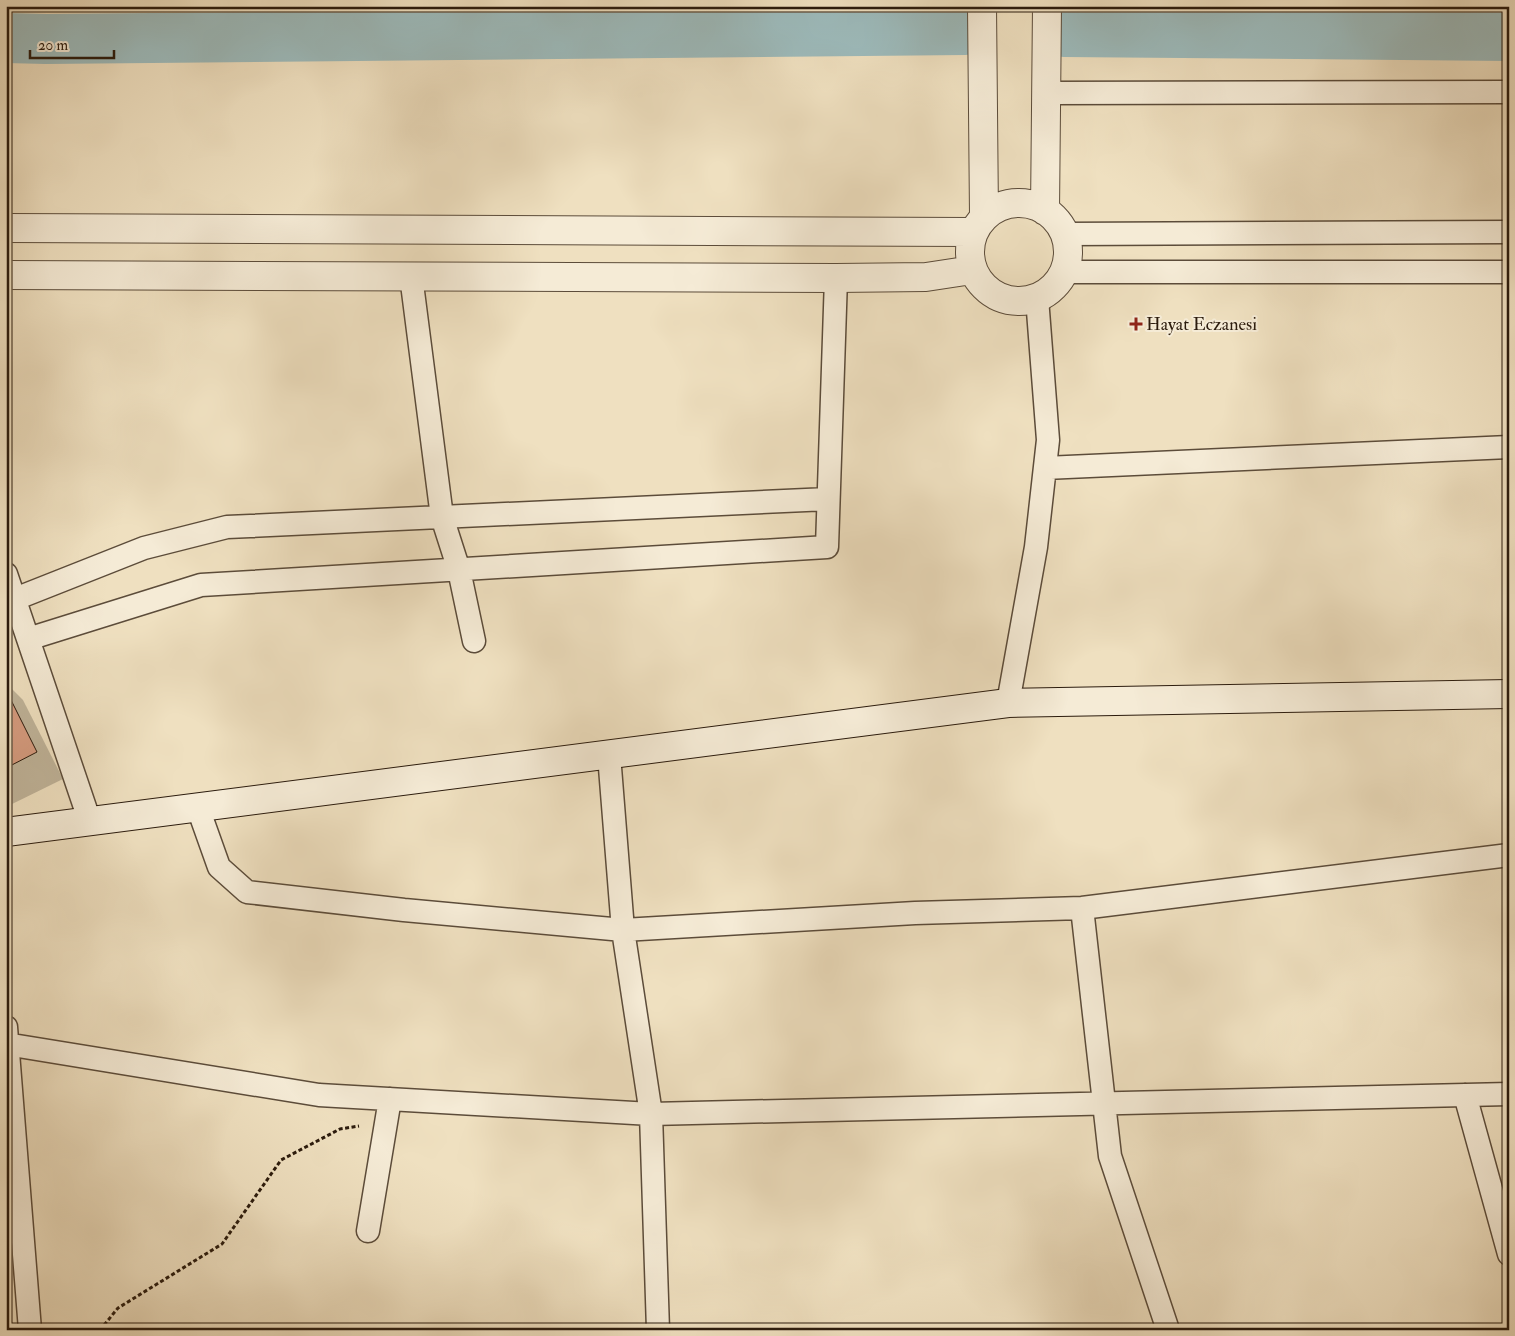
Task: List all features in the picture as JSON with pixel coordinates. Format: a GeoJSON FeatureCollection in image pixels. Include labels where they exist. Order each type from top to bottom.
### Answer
{"type":"FeatureCollection","features":[{"type":"Feature","properties":{"kind":"street"},"geometry":{"type":"LineString","coordinates":[[6,228],[979,224],[1001,205],[1020,202],[1035,204],[1055,218],[1066,234],[1069,253],[1065,272],[1057,285],[1037,298],[1018,302],[998,298],[982,286],[972,270],[969,251],[979,224],[982,6]]}},
{"type":"Feature","properties":{"kind":"street"},"geometry":{"type":"LineString","coordinates":[[1045,211],[1047,6]]}},
{"type":"Feature","properties":{"kind":"street"},"geometry":{"type":"LineString","coordinates":[[1047,93],[1509,92]]}},
{"type":"Feature","properties":{"kind":"street"},"geometry":{"type":"LineString","coordinates":[[1066,234],[1509,232]]}},
{"type":"Feature","properties":{"kind":"street"},"geometry":{"type":"LineString","coordinates":[[6,275],[836,278],[926,277],[972,270]]}},
{"type":"Feature","properties":{"kind":"street"},"geometry":{"type":"LineString","coordinates":[[1065,272],[1509,272]]}},
{"type":"Feature","properties":{"kind":"street"},"geometry":{"type":"LineString","coordinates":[[411,276],[442,517],[459,570],[474,641]]}},
{"type":"Feature","properties":{"kind":"street"},"geometry":{"type":"LineString","coordinates":[[28,639],[201,586],[827,547],[836,278]]}},
{"type":"Feature","properties":{"kind":"street"},"geometry":{"type":"LineString","coordinates":[[1008,703],[1036,547],[1048,440],[1037,298]]}},
{"type":"Feature","properties":{"kind":"street"},"geometry":{"type":"LineString","coordinates":[[1045,468],[1509,447]]}},
{"type":"Feature","properties":{"kind":"street"},"geometry":{"type":"LineString","coordinates":[[15,599],[144,548],[227,527],[828,499]]}},
{"type":"Feature","properties":{"kind":"street"},"geometry":{"type":"LineString","coordinates":[[6,574],[90,822]]}},
{"type":"Feature","properties":{"kind":"street"},"geometry":{"type":"LineString","coordinates":[[6,832],[1008,703],[1509,694]]}},
{"type":"Feature","properties":{"kind":"street"},"geometry":{"type":"LineString","coordinates":[[609,755],[623,930],[651,1114],[658,1330]]}},
{"type":"Feature","properties":{"kind":"street"},"geometry":{"type":"LineString","coordinates":[[198,808],[219,867],[247,892],[404,910],[623,930],[915,913],[1082,908],[1509,856]]}},
{"type":"Feature","properties":{"kind":"street"},"geometry":{"type":"LineString","coordinates":[[1082,908],[1110,1156],[1168,1330]]}},
{"type":"Feature","properties":{"kind":"street"},"geometry":{"type":"LineString","coordinates":[[30,1330],[15,1256],[7,1038],[319,1095],[389,1110],[651,1114],[1509,1094]]}},
{"type":"Feature","properties":{"kind":"street"},"geometry":{"type":"LineString","coordinates":[[1464,1095],[1509,1254]]}},
{"type":"Feature","properties":{"kind":"street"},"geometry":{"type":"LineString","coordinates":[[368,1231],[389,1110]]}},
{"type":"Feature","properties":{"kind":"path"},"geometry":{"type":"LineString","coordinates":[[100,1330],[118,1308],[222,1244],[281,1160],[340,1129],[389,1110]]}},
{"type":"Feature","properties":{"kind":"building"},"geometry":{"type":"Polygon","coordinates":[[[6,690],[37,752],[6,768],[6,690]]]}},
{"type":"Feature","properties":{"kind":"waterway"},"geometry":{"type":"LineString","coordinates":[[6,38],[965,30]]}},
{"type":"Feature","properties":{"kind":"waterway"},"geometry":{"type":"LineString","coordinates":[[1064,32],[1508,36]]}},
{"type":"Feature","properties":{"kind":"place","name":"Hayat Eczanesi"},"geometry":{"type":"Point","coordinates":[1136,324]}}]}
